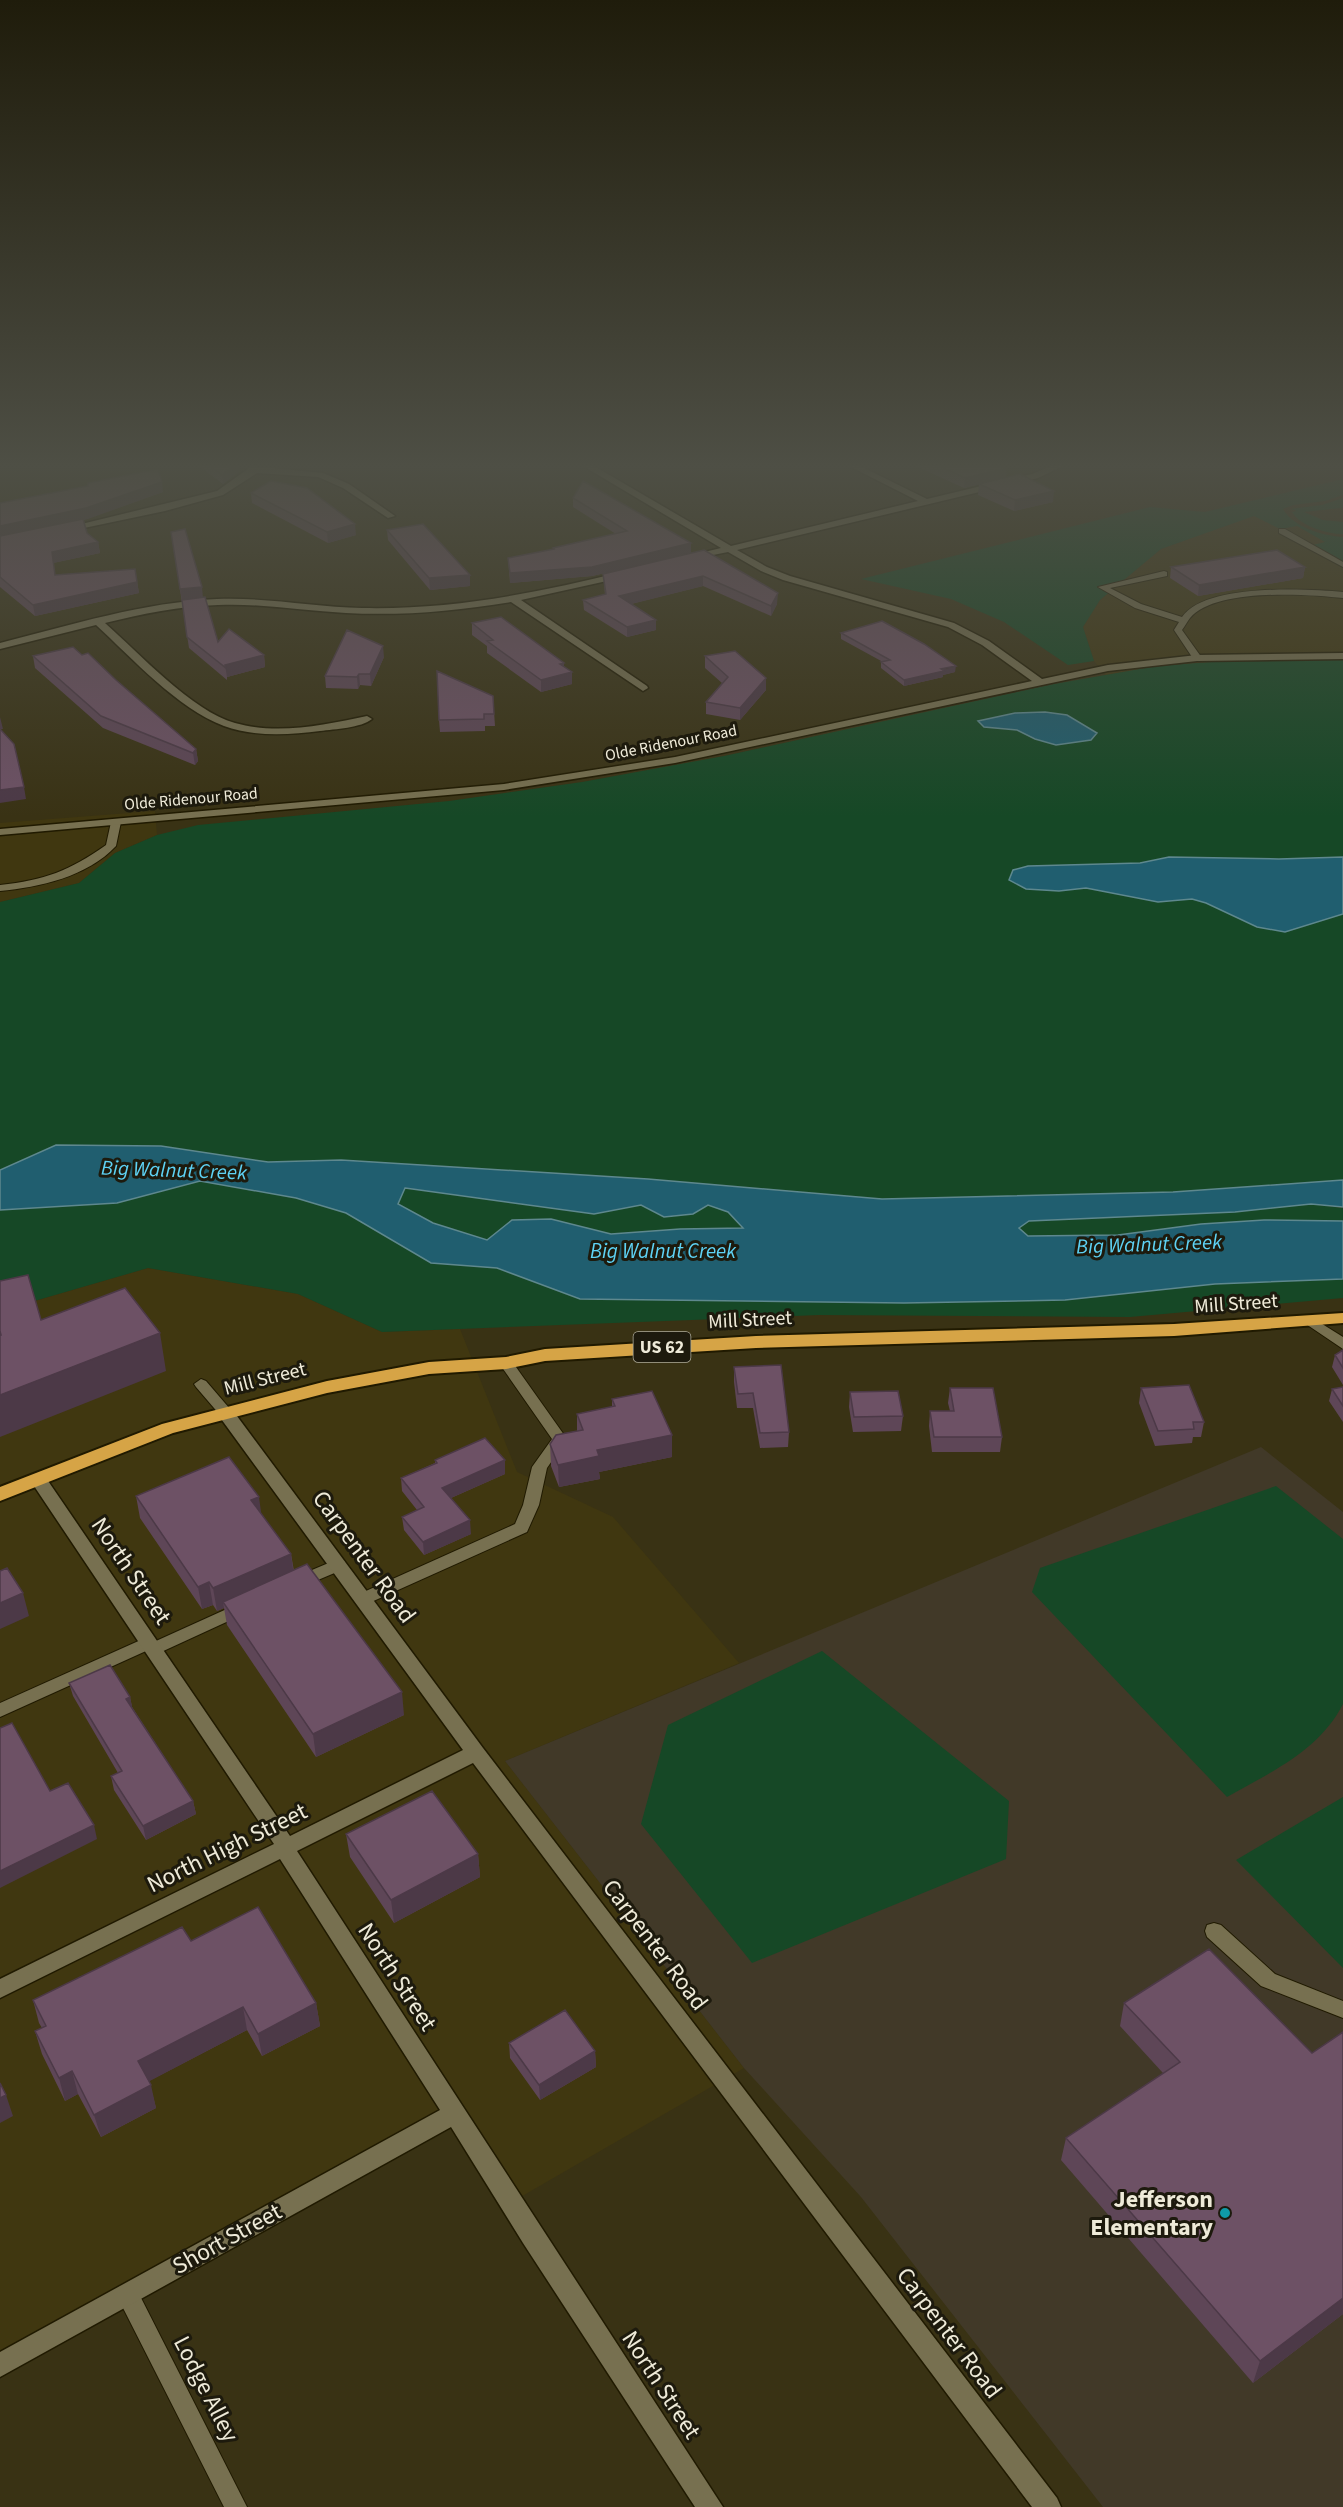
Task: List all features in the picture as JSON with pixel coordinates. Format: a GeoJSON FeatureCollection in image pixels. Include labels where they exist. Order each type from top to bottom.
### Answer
{"type":"FeatureCollection","features":[{"type":"Feature","properties":{"kind":"highway","name":"Mill Street"},"geometry":{"type":"LineString","coordinates":[[0,1494],[168,1428],[327,1387],[429,1368],[506,1363],[545,1355],[756,1342],[1174,1330],[1343,1318]]}},
{"type":"Feature","properties":{"kind":"street"},"geometry":{"type":"LineString","coordinates":[[0,646],[152,611],[220,602],[372,611],[447,609],[514,600],[588,583]]}},
{"type":"Feature","properties":{"kind":"street"},"geometry":{"type":"LineString","coordinates":[[801,583],[952,625],[982,642],[1040,682]]}},
{"type":"Feature","properties":{"kind":"street"},"geometry":{"type":"LineString","coordinates":[[514,600],[644,688]]}},
{"type":"Feature","properties":{"kind":"street"},"geometry":{"type":"LineString","coordinates":[[99,623],[187,699],[209,715],[230,725],[294,730],[331,728],[367,719]]}},
{"type":"Feature","properties":{"kind":"street","name":"Olde Ridenour Road"},"geometry":{"type":"LineString","coordinates":[[0,832],[474,790],[611,772],[1108,668],[1197,658],[1343,656]]}},
{"type":"Feature","properties":{"kind":"street","name":"Carpenter Road"},"geometry":{"type":"LineString","coordinates":[[225,1412],[476,1753],[1048,2507]]}},
{"type":"Feature","properties":{"kind":"street","name":"North Street"},"geometry":{"type":"LineString","coordinates":[[38,1479],[282,1839],[285,1848],[531,2235],[710,2507]]}},
{"type":"Feature","properties":{"kind":"street","name":"North High Street"},"geometry":{"type":"LineString","coordinates":[[0,1989],[476,1753]]}},
{"type":"Feature","properties":{"kind":"street","name":"Short Street"},"geometry":{"type":"LineString","coordinates":[[0,2366],[454,2113]]}},
{"type":"Feature","properties":{"kind":"lane"},"geometry":{"type":"LineString","coordinates":[[1121,583],[1102,587],[1138,606],[1183,620]]}},
{"type":"Feature","properties":{"kind":"lane"},"geometry":{"type":"LineString","coordinates":[[1197,658],[1178,630],[1183,620],[1203,606],[1243,594],[1286,591],[1343,595]]}},
{"type":"Feature","properties":{"kind":"lane"},"geometry":{"type":"LineString","coordinates":[[0,888],[31,885],[80,868],[111,846],[116,822]]}},
{"type":"Feature","properties":{"kind":"lane"},"geometry":{"type":"LineString","coordinates":[[1311,1321],[1343,1344]]}},
{"type":"Feature","properties":{"kind":"lane"},"geometry":{"type":"LineString","coordinates":[[363,1599],[521,1527],[531,1505],[540,1467],[560,1439],[506,1363]]}},
{"type":"Feature","properties":{"kind":"lane"},"geometry":{"type":"LineString","coordinates":[[201,1384],[225,1412]]}},
{"type":"Feature","properties":{"kind":"lane"},"geometry":{"type":"LineString","coordinates":[[284,1589],[338,1565]]}},
{"type":"Feature","properties":{"kind":"lane"},"geometry":{"type":"LineString","coordinates":[[0,1710],[251,1604]]}},
{"type":"Feature","properties":{"kind":"lane"},"geometry":{"type":"LineString","coordinates":[[1214,1931],[1268,1980],[1343,2010]]}},
{"type":"Feature","properties":{"kind":"lane","name":"Lodge Alley"},"geometry":{"type":"LineString","coordinates":[[128,2295],[236,2507]]}},
{"type":"Feature","properties":{"kind":"shaded area"},"geometry":{"type":"Polygon","coordinates":[[[1120,583],[1343,583],[1343,659],[1252,659],[1157,666],[1106,675],[1094,661],[1083,627],[1100,600],[1120,583]]]}},
{"type":"Feature","properties":{"kind":"shaded area"},"geometry":{"type":"Polygon","coordinates":[[[155,811],[157,835],[115,853],[79,883],[0,902],[0,823],[155,811]]]}},
{"type":"Feature","properties":{"kind":"shaded area"},"geometry":{"type":"Polygon","coordinates":[[[148,1268],[298,1294],[382,1332],[460,1329],[517,1472],[613,1517],[739,1663],[505,1761],[744,2068],[517,2199],[462,2109],[0,2371],[0,1311],[148,1268]]]}},
{"type":"Feature","properties":{"kind":"shaded area"},"geometry":{"type":"Polygon","coordinates":[[[1261,1447],[1343,1512],[1343,2507],[1103,2507],[861,2197],[744,2068],[505,1761],[1261,1447]]]}},
{"type":"Feature","properties":{"kind":"green space"},"geometry":{"type":"Polygon","coordinates":[[[879,583],[1120,583],[1100,600],[1083,627],[1094,661],[1068,665],[1004,622],[951,599],[879,583]]]}},
{"type":"Feature","properties":{"kind":"green space"},"geometry":{"type":"Polygon","coordinates":[[[1252,659],[1343,659],[1343,1180],[1173,1192],[882,1199],[648,1179],[341,1160],[268,1162],[161,1146],[56,1145],[0,1170],[0,902],[79,883],[115,853],[157,835],[198,825],[449,801],[582,782],[724,756],[1054,684],[1157,666],[1252,659]]]}},
{"type":"Feature","properties":{"kind":"green space"},"geometry":{"type":"Polygon","coordinates":[[[200,1181],[296,1198],[346,1213],[431,1263],[497,1268],[580,1299],[904,1303],[1065,1300],[1215,1284],[1343,1279],[1343,1298],[1130,1317],[819,1315],[382,1332],[298,1294],[148,1268],[0,1311],[0,1210],[117,1203],[200,1181]]]}},
{"type":"Feature","properties":{"kind":"green space"},"geometry":{"type":"Polygon","coordinates":[[[405,1188],[594,1214],[641,1205],[664,1217],[693,1214],[708,1205],[728,1212],[743,1229],[680,1229],[611,1234],[551,1219],[512,1220],[487,1241],[433,1223],[398,1204],[405,1188]]]}},
{"type":"Feature","properties":{"kind":"green space"},"geometry":{"type":"Polygon","coordinates":[[[1311,1204],[1343,1208],[1343,1221],[1264,1220],[1201,1224],[1118,1235],[1028,1236],[1018,1228],[1029,1221],[1235,1212],[1311,1204]]]}},
{"type":"Feature","properties":{"kind":"green space"},"geometry":{"type":"Polygon","coordinates":[[[1276,1486],[1343,1539],[1343,1704],[1321,1735],[1307,1747],[1277,1769],[1227,1797],[1032,1592],[1040,1568],[1276,1486]]]}},
{"type":"Feature","properties":{"kind":"green space"},"geometry":{"type":"Polygon","coordinates":[[[822,1651],[1009,1801],[1006,1859],[752,1963],[641,1824],[668,1725],[822,1651]]]}},
{"type":"Feature","properties":{"kind":"green space"},"geometry":{"type":"Polygon","coordinates":[[[1343,1797],[1343,1968],[1236,1860],[1343,1797]]]}},
{"type":"Feature","properties":{"kind":"water"},"geometry":{"type":"Polygon","coordinates":[[[1045,712],[1067,715],[1097,733],[1091,740],[1056,745],[1035,739],[1017,730],[984,727],[978,721],[1015,713],[1045,712]]]}},
{"type":"Feature","properties":{"kind":"water"},"geometry":{"type":"Polygon","coordinates":[[[1169,857],[1279,859],[1343,857],[1343,914],[1285,932],[1257,927],[1206,903],[1192,899],[1158,902],[1086,888],[1059,891],[1026,889],[1009,880],[1013,870],[1028,866],[1140,863],[1169,857]]]}},
{"type":"Feature","properties":{"kind":"water","name":"Big Walnut Creek"},"geometry":{"type":"Polygon","coordinates":[[[56,1145],[161,1146],[268,1162],[341,1160],[648,1179],[882,1199],[1173,1192],[1343,1180],[1343,1207],[1311,1204],[1235,1212],[1029,1221],[1019,1228],[1028,1236],[1118,1235],[1201,1224],[1264,1220],[1343,1221],[1343,1279],[1215,1284],[1065,1300],[904,1303],[580,1299],[497,1268],[431,1263],[346,1213],[296,1198],[200,1181],[117,1203],[0,1210],[0,1170],[56,1145]],[[405,1188],[398,1204],[433,1223],[487,1240],[512,1220],[551,1219],[611,1234],[680,1229],[743,1228],[728,1212],[708,1205],[693,1214],[664,1217],[641,1205],[594,1214],[405,1188]]]}},
{"type":"Feature","properties":{"kind":"building"},"geometry":{"type":"Polygon","coordinates":[[[7,583],[133,583],[33,605],[7,583]]]}},
{"type":"Feature","properties":{"kind":"building"},"geometry":{"type":"Polygon","coordinates":[[[179,583],[201,583],[202,587],[180,589],[179,583]]]}},
{"type":"Feature","properties":{"kind":"building"},"geometry":{"type":"Polygon","coordinates":[[[604,583],[674,583],[619,596],[656,620],[627,627],[583,600],[606,594],[604,583]]]}},
{"type":"Feature","properties":{"kind":"building"},"geometry":{"type":"Polygon","coordinates":[[[719,583],[761,583],[778,593],[771,606],[719,583]]]}},
{"type":"Feature","properties":{"kind":"building"},"geometry":{"type":"Polygon","coordinates":[[[205,597],[218,642],[229,629],[264,655],[225,665],[226,668],[187,637],[182,600],[205,597]]]}},
{"type":"Feature","properties":{"kind":"building"},"geometry":{"type":"Polygon","coordinates":[[[501,617],[564,663],[560,664],[572,672],[541,680],[487,641],[493,640],[472,623],[501,617]]]}},
{"type":"Feature","properties":{"kind":"building"},"geometry":{"type":"Polygon","coordinates":[[[882,621],[924,644],[956,666],[904,680],[881,662],[890,660],[841,633],[882,621]]]}},
{"type":"Feature","properties":{"kind":"building"},"geometry":{"type":"Polygon","coordinates":[[[347,630],[383,646],[370,674],[359,674],[357,677],[325,676],[347,630]]]}},
{"type":"Feature","properties":{"kind":"building"},"geometry":{"type":"Polygon","coordinates":[[[73,647],[82,655],[88,653],[196,749],[193,753],[101,716],[33,656],[73,647]]]}},
{"type":"Feature","properties":{"kind":"building"},"geometry":{"type":"Polygon","coordinates":[[[735,651],[766,678],[740,708],[706,702],[728,677],[705,656],[735,651]]]}},
{"type":"Feature","properties":{"kind":"building"},"geometry":{"type":"Polygon","coordinates":[[[437,671],[493,696],[494,714],[484,714],[484,719],[439,720],[437,671]]]}},
{"type":"Feature","properties":{"kind":"building"},"geometry":{"type":"Polygon","coordinates":[[[0,729],[14,744],[24,787],[0,790],[0,729]]]}},
{"type":"Feature","properties":{"kind":"building"},"geometry":{"type":"Polygon","coordinates":[[[28,1275],[41,1320],[125,1288],[160,1333],[0,1395],[0,1281],[28,1275]]]}},
{"type":"Feature","properties":{"kind":"building"},"geometry":{"type":"Polygon","coordinates":[[[1343,1350],[1343,1368],[1335,1355],[1343,1350]]]}},
{"type":"Feature","properties":{"kind":"building"},"geometry":{"type":"Polygon","coordinates":[[[781,1365],[789,1432],[760,1433],[753,1393],[738,1394],[734,1367],[781,1365]]]}},
{"type":"Feature","properties":{"kind":"building"},"geometry":{"type":"Polygon","coordinates":[[[1189,1385],[1204,1422],[1193,1422],[1194,1429],[1158,1431],[1141,1388],[1189,1385]]]}},
{"type":"Feature","properties":{"kind":"building"},"geometry":{"type":"Polygon","coordinates":[[[1343,1387],[1343,1406],[1332,1389],[1343,1387]]]}},
{"type":"Feature","properties":{"kind":"building"},"geometry":{"type":"Polygon","coordinates":[[[950,1388],[993,1388],[1002,1437],[934,1437],[930,1411],[954,1411],[950,1388]]]}},
{"type":"Feature","properties":{"kind":"building"},"geometry":{"type":"Polygon","coordinates":[[[652,1391],[672,1435],[597,1450],[599,1456],[558,1465],[550,1444],[556,1435],[583,1430],[577,1414],[615,1406],[612,1399],[652,1391]]]}},
{"type":"Feature","properties":{"kind":"building"},"geometry":{"type":"Polygon","coordinates":[[[898,1391],[903,1416],[854,1417],[850,1392],[898,1391]]]}},
{"type":"Feature","properties":{"kind":"building"},"geometry":{"type":"Polygon","coordinates":[[[485,1438],[505,1460],[442,1488],[470,1520],[423,1542],[402,1517],[424,1507],[401,1478],[437,1463],[435,1460],[485,1438]]]}},
{"type":"Feature","properties":{"kind":"building"},"geometry":{"type":"Polygon","coordinates":[[[229,1457],[259,1497],[251,1500],[291,1554],[213,1588],[209,1582],[198,1587],[136,1496],[229,1457]]]}},
{"type":"Feature","properties":{"kind":"building"},"geometry":{"type":"Polygon","coordinates":[[[307,1564],[402,1692],[313,1734],[223,1602],[307,1564]]]}},
{"type":"Feature","properties":{"kind":"building"},"geometry":{"type":"Polygon","coordinates":[[[7,1568],[23,1593],[0,1603],[0,1571],[7,1568]]]}},
{"type":"Feature","properties":{"kind":"building"},"geometry":{"type":"Polygon","coordinates":[[[110,1665],[130,1697],[126,1699],[193,1801],[143,1826],[111,1776],[122,1771],[69,1683],[110,1665]]]}},
{"type":"Feature","properties":{"kind":"building"},"geometry":{"type":"Polygon","coordinates":[[[12,1723],[50,1791],[68,1783],[94,1825],[0,1871],[0,1728],[12,1723]]]}},
{"type":"Feature","properties":{"kind":"building"},"geometry":{"type":"Polygon","coordinates":[[[432,1791],[478,1854],[391,1900],[346,1834],[432,1791]]]}},
{"type":"Feature","properties":{"kind":"building"},"geometry":{"type":"Polygon","coordinates":[[[258,1907],[316,2003],[258,2034],[243,2007],[138,2061],[151,2085],[94,2115],[72,2071],[59,2078],[35,2031],[46,2026],[33,2000],[182,1927],[191,1941],[258,1907]]]}},
{"type":"Feature","properties":{"kind":"building","name":"Jefferson Elementary"},"geometry":{"type":"Polygon","coordinates":[[[1209,1949],[1312,2053],[1343,2032],[1343,2298],[1260,2361],[1066,2138],[1180,2062],[1124,2003],[1209,1949]]]}},
{"type":"Feature","properties":{"kind":"building"},"geometry":{"type":"Polygon","coordinates":[[[565,2010],[595,2051],[539,2085],[509,2043],[565,2010]]]}},
{"type":"Feature","properties":{"kind":"building"},"geometry":{"type":"Polygon","coordinates":[[[0,2083],[6,2095],[0,2098],[0,2083]]]}},
{"type":"Feature","properties":{"kind":"place","name":"Jefferson Elementary"},"geometry":{"type":"Point","coordinates":[1225,2213]}}]}
